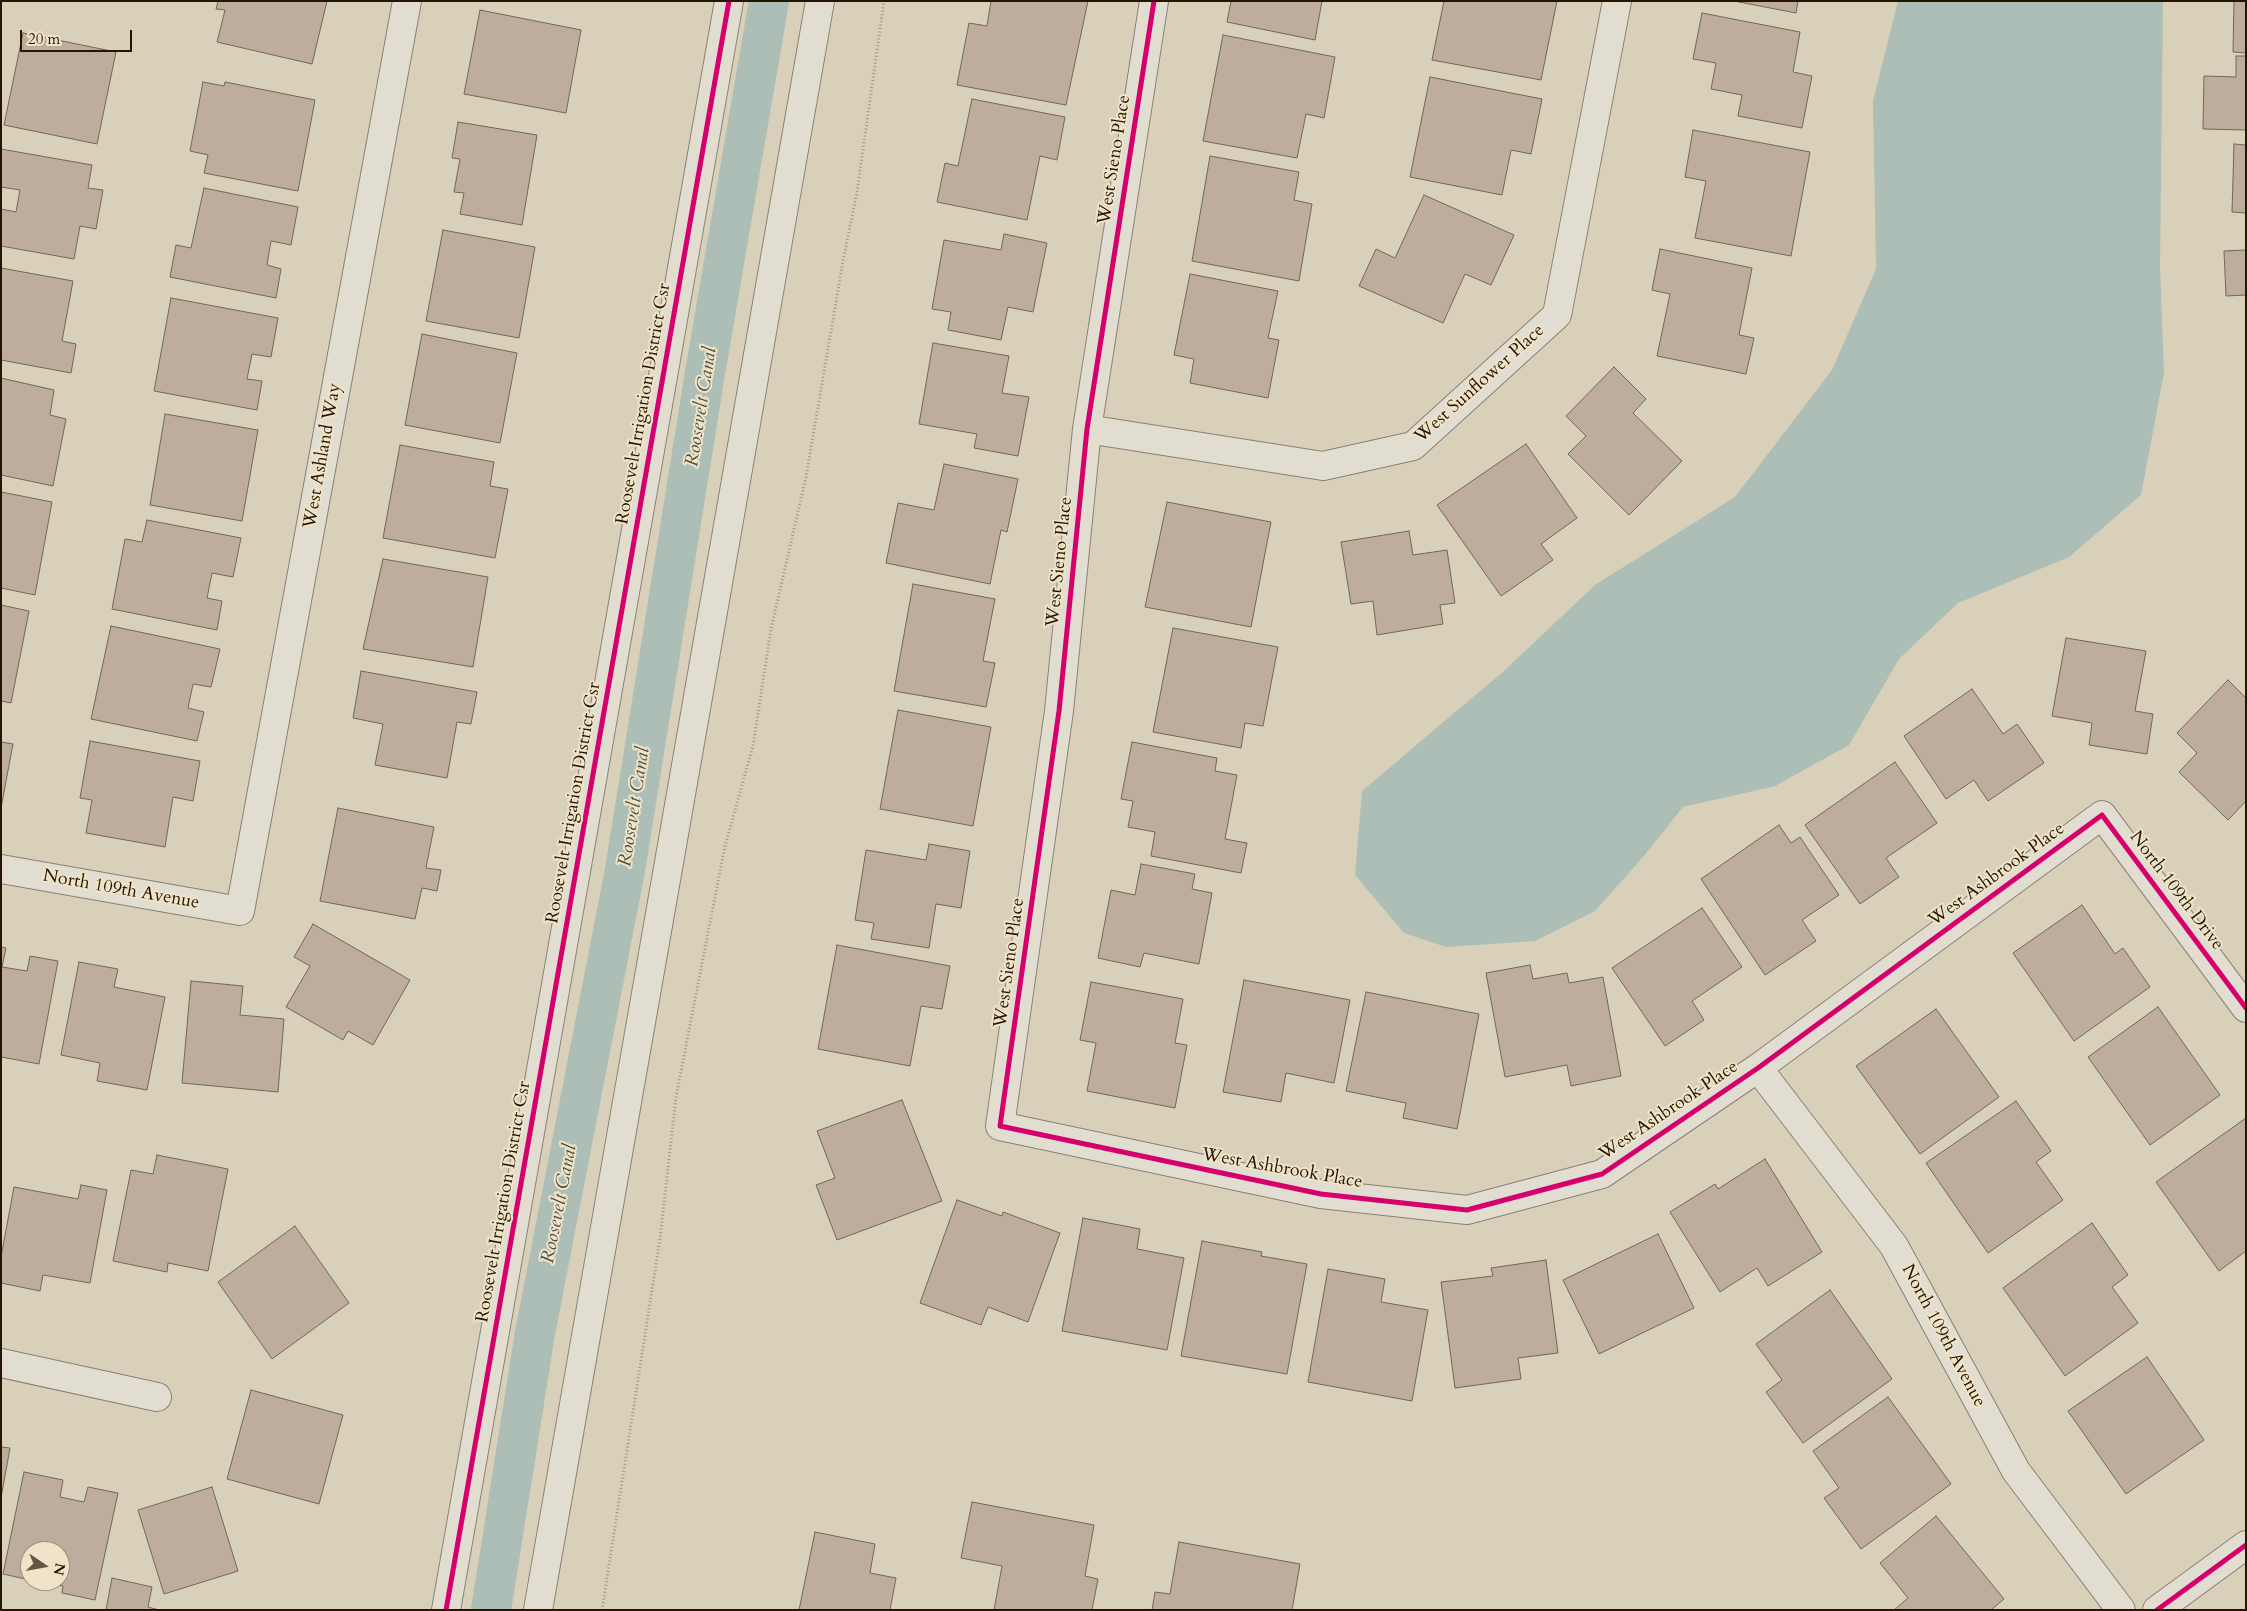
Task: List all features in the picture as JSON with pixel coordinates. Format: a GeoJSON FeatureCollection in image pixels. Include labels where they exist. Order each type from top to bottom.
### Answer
{"type":"FeatureCollection","features":[{"type":"Feature","properties":{"kind":"street","name":"West Ashland Way"},"geometry":{"type":"LineString","coordinates":[[240,911],[407,1]]}},
{"type":"Feature","properties":{"kind":"street","name":"Roosevelt Irrigation District Csr"},"geometry":{"type":"LineString","coordinates":[[446,1610],[729,1]]}},
{"type":"Feature","properties":{"kind":"street"},"geometry":{"type":"LineString","coordinates":[[538,1610],[820,1]]}},
{"type":"Feature","properties":{"kind":"street","name":"West Sieno Place"},"geometry":{"type":"LineString","coordinates":[[1000,1126],[1059,711],[1087,429],[1154,1]]}},
{"type":"Feature","properties":{"kind":"street","name":"West Sunflower Place"},"geometry":{"type":"LineString","coordinates":[[1087,429],[1323,466],[1413,446],[1557,314],[1617,1]]}},
{"type":"Feature","properties":{"kind":"street","name":"West Ashbrook Place"},"geometry":{"type":"LineString","coordinates":[[1000,1126],[1321,1194],[1467,1210],[1602,1174],[1758,1068],[2102,815]]}},
{"type":"Feature","properties":{"kind":"street","name":"North 109th Drive"},"geometry":{"type":"LineString","coordinates":[[2102,815],[2246,1008]]}},
{"type":"Feature","properties":{"kind":"street","name":"North 109th Avenue"},"geometry":{"type":"LineString","coordinates":[[1,869],[240,911]]}},
{"type":"Feature","properties":{"kind":"street","name":"North 109th Avenue"},"geometry":{"type":"LineString","coordinates":[[1758,1068],[1894,1246],[2016,1472],[2120,1610]]}},
{"type":"Feature","properties":{"kind":"street"},"geometry":{"type":"LineString","coordinates":[[1,1363],[157,1398]]}},
{"type":"Feature","properties":{"kind":"street"},"geometry":{"type":"LineString","coordinates":[[2157,1610],[2246,1545]]}},
{"type":"Feature","properties":{"kind":"path"},"geometry":{"type":"LineString","coordinates":[[602,1610],[660,1239],[676,1097],[725,846],[753,746],[772,629],[806,477],[843,261],[857,192],[884,1]]}},
{"type":"Feature","properties":{"kind":"shaded area"},"geometry":{"type":"Polygon","coordinates":[[[1898,1],[2163,1],[2160,268],[2164,373],[2141,495],[2069,557],[1958,603],[1899,659],[1849,745],[1775,786],[1683,807],[1643,857],[1595,911],[1535,941],[1446,947],[1404,933],[1355,875],[1362,791],[1505,670],[1595,585],[1735,497],[1832,370],[1876,269],[1873,101],[1898,1]]]}},
{"type":"Feature","properties":{"kind":"building"},"geometry":{"type":"Polygon","coordinates":[[[218,1],[327,1],[312,64],[217,42],[225,10],[216,9],[218,1]]]}},
{"type":"Feature","properties":{"kind":"building"},"geometry":{"type":"Polygon","coordinates":[[[991,1],[1088,1],[1066,105],[957,85],[969,23],[987,26],[991,1]]]}},
{"type":"Feature","properties":{"kind":"building"},"geometry":{"type":"Polygon","coordinates":[[[1231,1],[1322,1],[1315,40],[1227,22],[1231,1]]]}},
{"type":"Feature","properties":{"kind":"building"},"geometry":{"type":"Polygon","coordinates":[[[1444,1],[1557,1],[1541,80],[1432,60],[1444,1]]]}},
{"type":"Feature","properties":{"kind":"building"},"geometry":{"type":"Polygon","coordinates":[[[1734,1],[1798,1],[1796,13],[1734,1]]]}},
{"type":"Feature","properties":{"kind":"building"},"geometry":{"type":"Polygon","coordinates":[[[2234,1],[2246,1],[2246,53],[2233,52],[2234,1]]]}},
{"type":"Feature","properties":{"kind":"building"},"geometry":{"type":"Polygon","coordinates":[[[480,10],[581,30],[566,113],[464,94],[480,10]]]}},
{"type":"Feature","properties":{"kind":"building"},"geometry":{"type":"Polygon","coordinates":[[[1702,13],[1800,32],[1793,72],[1812,76],[1802,128],[1738,116],[1742,95],[1711,89],[1716,63],[1693,59],[1702,13]]]}},
{"type":"Feature","properties":{"kind":"building"},"geometry":{"type":"Polygon","coordinates":[[[23,33],[116,52],[97,144],[4,125],[23,33]]]}},
{"type":"Feature","properties":{"kind":"building"},"geometry":{"type":"Polygon","coordinates":[[[1223,35],[1335,57],[1324,118],[1306,114],[1297,158],[1203,141],[1223,35]]]}},
{"type":"Feature","properties":{"kind":"building"},"geometry":{"type":"Polygon","coordinates":[[[2236,56],[2246,56],[2246,130],[2203,129],[2204,76],[2236,77],[2236,56]]]}},
{"type":"Feature","properties":{"kind":"building"},"geometry":{"type":"Polygon","coordinates":[[[1430,77],[1542,99],[1531,154],[1511,150],[1502,195],[1410,177],[1430,77]]]}},
{"type":"Feature","properties":{"kind":"building"},"geometry":{"type":"Polygon","coordinates":[[[203,82],[224,86],[225,82],[315,100],[298,191],[204,173],[208,155],[190,151],[203,82]]]}},
{"type":"Feature","properties":{"kind":"building"},"geometry":{"type":"Polygon","coordinates":[[[972,99],[1065,117],[1057,160],[1040,156],[1027,220],[937,202],[945,163],[958,166],[972,99]]]}},
{"type":"Feature","properties":{"kind":"building"},"geometry":{"type":"Polygon","coordinates":[[[458,122],[537,135],[522,225],[460,214],[464,193],[454,192],[460,159],[452,158],[458,122]]]}},
{"type":"Feature","properties":{"kind":"building"},"geometry":{"type":"Polygon","coordinates":[[[1693,130],[1810,152],[1791,256],[1695,238],[1706,181],[1685,177],[1693,130]]]}},
{"type":"Feature","properties":{"kind":"building"},"geometry":{"type":"Polygon","coordinates":[[[2234,144],[2246,145],[2246,213],[2232,212],[2234,144]]]}},
{"type":"Feature","properties":{"kind":"building"},"geometry":{"type":"Polygon","coordinates":[[[1,149],[92,165],[88,188],[103,190],[96,229],[80,226],[74,259],[1,246],[1,209],[16,212],[20,190],[1,187],[1,149]]]}},
{"type":"Feature","properties":{"kind":"building"},"geometry":{"type":"Polygon","coordinates":[[[1210,156],[1299,172],[1294,200],[1312,204],[1299,281],[1192,261],[1210,156]]]}},
{"type":"Feature","properties":{"kind":"building"},"geometry":{"type":"Polygon","coordinates":[[[204,188],[298,207],[291,245],[271,241],[267,265],[281,269],[276,298],[170,277],[176,245],[191,248],[204,188]]]}},
{"type":"Feature","properties":{"kind":"building"},"geometry":{"type":"Polygon","coordinates":[[[1424,195],[1514,235],[1491,285],[1465,274],[1443,323],[1359,286],[1376,249],[1395,258],[1424,195]]]}},
{"type":"Feature","properties":{"kind":"building"},"geometry":{"type":"Polygon","coordinates":[[[443,230],[535,247],[519,338],[426,321],[443,230]]]}},
{"type":"Feature","properties":{"kind":"building"},"geometry":{"type":"Polygon","coordinates":[[[1004,234],[1047,243],[1033,312],[1008,307],[1001,340],[948,330],[951,312],[932,309],[944,240],[1001,250],[1004,234]]]}},
{"type":"Feature","properties":{"kind":"building"},"geometry":{"type":"Polygon","coordinates":[[[1660,249],[1752,268],[1739,335],[1754,338],[1746,374],[1657,356],[1670,294],[1652,290],[1660,249]]]}},
{"type":"Feature","properties":{"kind":"building"},"geometry":{"type":"Polygon","coordinates":[[[2246,250],[2246,295],[2226,296],[2224,251],[2246,250]]]}},
{"type":"Feature","properties":{"kind":"building"},"geometry":{"type":"Polygon","coordinates":[[[1,268],[73,281],[62,341],[76,344],[71,373],[1,360],[1,268]]]}},
{"type":"Feature","properties":{"kind":"building"},"geometry":{"type":"Polygon","coordinates":[[[1190,274],[1278,291],[1268,338],[1279,340],[1268,398],[1190,383],[1194,359],[1174,355],[1190,274]]]}},
{"type":"Feature","properties":{"kind":"building"},"geometry":{"type":"Polygon","coordinates":[[[171,298],[278,318],[271,357],[252,354],[247,379],[262,381],[257,410],[154,391],[171,298]]]}},
{"type":"Feature","properties":{"kind":"building"},"geometry":{"type":"Polygon","coordinates":[[[422,334],[517,353],[500,443],[405,425],[422,334]]]}},
{"type":"Feature","properties":{"kind":"building"},"geometry":{"type":"Polygon","coordinates":[[[933,343],[1009,356],[1002,393],[1029,397],[1018,456],[974,448],[977,434],[919,424],[933,343]]]}},
{"type":"Feature","properties":{"kind":"building"},"geometry":{"type":"Polygon","coordinates":[[[1614,367],[1646,399],[1633,413],[1682,461],[1629,515],[1568,454],[1586,436],[1566,416],[1614,367]]]}},
{"type":"Feature","properties":{"kind":"building"},"geometry":{"type":"Polygon","coordinates":[[[1,378],[54,390],[50,415],[66,419],[53,486],[1,475],[1,378]]]}},
{"type":"Feature","properties":{"kind":"building"},"geometry":{"type":"Polygon","coordinates":[[[165,414],[258,430],[242,521],[150,505],[165,414]]]}},
{"type":"Feature","properties":{"kind":"building"},"geometry":{"type":"Polygon","coordinates":[[[1526,444],[1577,518],[1541,544],[1553,560],[1501,596],[1437,505],[1526,444]]]}},
{"type":"Feature","properties":{"kind":"building"},"geometry":{"type":"Polygon","coordinates":[[[400,445],[494,462],[490,486],[508,489],[495,558],[383,538],[400,445]]]}},
{"type":"Feature","properties":{"kind":"building"},"geometry":{"type":"Polygon","coordinates":[[[944,464],[1018,479],[1007,532],[1001,530],[990,584],[886,563],[898,503],[934,510],[944,464]]]}},
{"type":"Feature","properties":{"kind":"building"},"geometry":{"type":"Polygon","coordinates":[[[1,492],[52,502],[35,595],[1,588],[1,492]]]}},
{"type":"Feature","properties":{"kind":"building"},"geometry":{"type":"Polygon","coordinates":[[[1167,502],[1271,522],[1251,627],[1145,607],[1167,502]]]}},
{"type":"Feature","properties":{"kind":"building"},"geometry":{"type":"Polygon","coordinates":[[[147,520],[241,538],[233,577],[212,573],[207,598],[222,601],[217,630],[112,609],[125,539],[142,542],[147,520]]]}},
{"type":"Feature","properties":{"kind":"building"},"geometry":{"type":"Polygon","coordinates":[[[1409,531],[1413,555],[1447,550],[1455,603],[1440,605],[1443,624],[1377,635],[1373,601],[1351,604],[1341,542],[1409,531]]]}},
{"type":"Feature","properties":{"kind":"building"},"geometry":{"type":"Polygon","coordinates":[[[383,559],[488,577],[473,667],[363,649],[383,559]]]}},
{"type":"Feature","properties":{"kind":"building"},"geometry":{"type":"Polygon","coordinates":[[[913,584],[995,599],[983,661],[995,663],[986,707],[894,691],[913,584]]]}},
{"type":"Feature","properties":{"kind":"building"},"geometry":{"type":"Polygon","coordinates":[[[1,605],[29,611],[11,703],[1,701],[1,605]]]}},
{"type":"Feature","properties":{"kind":"building"},"geometry":{"type":"Polygon","coordinates":[[[111,626],[220,649],[211,687],[193,684],[188,708],[204,712],[197,741],[91,719],[111,626]]]}},
{"type":"Feature","properties":{"kind":"building"},"geometry":{"type":"Polygon","coordinates":[[[1173,628],[1278,647],[1263,726],[1245,723],[1241,748],[1153,732],[1173,628]]]}},
{"type":"Feature","properties":{"kind":"building"},"geometry":{"type":"Polygon","coordinates":[[[2066,638],[2146,651],[2135,711],[2153,714],[2147,754],[2089,745],[2092,723],[2052,716],[2066,638]]]}},
{"type":"Feature","properties":{"kind":"building"},"geometry":{"type":"Polygon","coordinates":[[[361,671],[477,692],[471,724],[457,722],[447,778],[375,765],[383,724],[353,718],[361,671]]]}},
{"type":"Feature","properties":{"kind":"building"},"geometry":{"type":"Polygon","coordinates":[[[2228,680],[2246,698],[2246,801],[2228,820],[2179,772],[2197,753],[2177,733],[2228,680]]]}},
{"type":"Feature","properties":{"kind":"building"},"geometry":{"type":"Polygon","coordinates":[[[1972,689],[2003,734],[2017,724],[2044,763],[1988,801],[1974,780],[1946,799],[1904,736],[1972,689]]]}},
{"type":"Feature","properties":{"kind":"building"},"geometry":{"type":"Polygon","coordinates":[[[898,710],[991,727],[973,826],[880,809],[898,710]]]}},
{"type":"Feature","properties":{"kind":"building"},"geometry":{"type":"Polygon","coordinates":[[[90,741],[200,761],[193,801],[173,797],[165,847],[86,833],[92,800],[80,798],[90,741]]]}},
{"type":"Feature","properties":{"kind":"building"},"geometry":{"type":"Polygon","coordinates":[[[1,742],[13,744],[1,808],[1,742]]]}},
{"type":"Feature","properties":{"kind":"building"},"geometry":{"type":"Polygon","coordinates":[[[1132,742],[1217,758],[1215,771],[1237,775],[1225,839],[1247,843],[1241,873],[1151,856],[1155,832],[1128,827],[1133,801],[1121,799],[1132,742]]]}},
{"type":"Feature","properties":{"kind":"building"},"geometry":{"type":"Polygon","coordinates":[[[1895,762],[1937,823],[1886,858],[1899,877],[1860,904],[1805,825],[1895,762]]]}},
{"type":"Feature","properties":{"kind":"building"},"geometry":{"type":"Polygon","coordinates":[[[338,808],[434,827],[426,868],[441,870],[437,891],[422,888],[415,919],[320,901],[338,808]]]}},
{"type":"Feature","properties":{"kind":"building"},"geometry":{"type":"Polygon","coordinates":[[[1779,825],[1791,843],[1800,837],[1839,895],[1802,920],[1816,941],[1765,975],[1701,879],[1779,825]]]}},
{"type":"Feature","properties":{"kind":"building"},"geometry":{"type":"Polygon","coordinates":[[[929,844],[970,851],[961,908],[936,904],[929,948],[871,939],[874,923],[855,920],[866,850],[926,860],[929,844]]]}},
{"type":"Feature","properties":{"kind":"building"},"geometry":{"type":"Polygon","coordinates":[[[1141,864],[1195,874],[1192,889],[1212,893],[1199,964],[1144,953],[1140,967],[1098,958],[1111,890],[1135,895],[1141,864]]]}},
{"type":"Feature","properties":{"kind":"building"},"geometry":{"type":"Polygon","coordinates":[[[2082,905],[2115,954],[2123,948],[2150,987],[2074,1041],[2013,953],[2082,905]]]}},
{"type":"Feature","properties":{"kind":"building"},"geometry":{"type":"Polygon","coordinates":[[[1702,908],[1742,967],[1692,1001],[1704,1020],[1665,1046],[1612,968],[1702,908]]]}},
{"type":"Feature","properties":{"kind":"building"},"geometry":{"type":"Polygon","coordinates":[[[313,924],[410,980],[373,1045],[348,1031],[343,1040],[286,1007],[310,966],[294,957],[313,924]]]}},
{"type":"Feature","properties":{"kind":"building"},"geometry":{"type":"Polygon","coordinates":[[[837,945],[950,966],[942,1009],[921,1006],[910,1066],[818,1049],[837,945]]]}},
{"type":"Feature","properties":{"kind":"building"},"geometry":{"type":"Polygon","coordinates":[[[1,947],[6,948],[2,967],[27,971],[30,956],[58,961],[39,1064],[1,1057],[1,947]]]}},
{"type":"Feature","properties":{"kind":"building"},"geometry":{"type":"Polygon","coordinates":[[[79,962],[118,969],[114,987],[165,997],[147,1090],[97,1081],[100,1063],[61,1055],[79,962]]]}},
{"type":"Feature","properties":{"kind":"building"},"geometry":{"type":"Polygon","coordinates":[[[1530,965],[1533,979],[1567,973],[1569,983],[1603,977],[1621,1076],[1571,1086],[1567,1065],[1505,1077],[1486,973],[1530,965]]]}},
{"type":"Feature","properties":{"kind":"building"},"geometry":{"type":"Polygon","coordinates":[[[1244,980],[1350,1000],[1334,1083],[1286,1073],[1281,1102],[1223,1092],[1244,980]]]}},
{"type":"Feature","properties":{"kind":"building"},"geometry":{"type":"Polygon","coordinates":[[[191,981],[243,986],[240,1015],[284,1019],[278,1092],[182,1083],[191,981]]]}},
{"type":"Feature","properties":{"kind":"building"},"geometry":{"type":"Polygon","coordinates":[[[1091,982],[1183,999],[1175,1043],[1187,1045],[1175,1108],[1087,1091],[1096,1043],[1080,1040],[1091,982]]]}},
{"type":"Feature","properties":{"kind":"building"},"geometry":{"type":"Polygon","coordinates":[[[1366,992],[1479,1014],[1457,1129],[1403,1118],[1406,1103],[1346,1091],[1366,992]]]}},
{"type":"Feature","properties":{"kind":"building"},"geometry":{"type":"Polygon","coordinates":[[[2158,1007],[2220,1095],[2150,1145],[2088,1057],[2158,1007]]]}},
{"type":"Feature","properties":{"kind":"building"},"geometry":{"type":"Polygon","coordinates":[[[1936,1009],[1999,1097],[1920,1154],[1856,1066],[1936,1009]]]}},
{"type":"Feature","properties":{"kind":"building"},"geometry":{"type":"Polygon","coordinates":[[[902,1100],[942,1201],[837,1240],[816,1185],[835,1178],[817,1131],[902,1100]]]}},
{"type":"Feature","properties":{"kind":"building"},"geometry":{"type":"Polygon","coordinates":[[[2016,1101],[2051,1151],[2036,1162],[2063,1200],[1988,1253],[1926,1163],[2016,1101]]]}},
{"type":"Feature","properties":{"kind":"building"},"geometry":{"type":"Polygon","coordinates":[[[2246,1118],[2246,1251],[2219,1271],[2156,1182],[2246,1118]]]}},
{"type":"Feature","properties":{"kind":"building"},"geometry":{"type":"Polygon","coordinates":[[[157,1155],[228,1169],[208,1271],[168,1263],[167,1272],[113,1261],[131,1170],[153,1174],[157,1155]]]}},
{"type":"Feature","properties":{"kind":"building"},"geometry":{"type":"Polygon","coordinates":[[[1765,1159],[1822,1252],[1768,1286],[1757,1268],[1720,1292],[1670,1212],[1715,1184],[1718,1189],[1765,1159]]]}},
{"type":"Feature","properties":{"kind":"building"},"geometry":{"type":"Polygon","coordinates":[[[81,1185],[107,1190],[90,1283],[43,1275],[40,1291],[1,1283],[1,1257],[14,1187],[78,1199],[81,1185]]]}},
{"type":"Feature","properties":{"kind":"building"},"geometry":{"type":"Polygon","coordinates":[[[957,1200],[1002,1216],[1003,1212],[1060,1233],[1028,1322],[988,1307],[981,1325],[920,1303],[957,1200]]]}},
{"type":"Feature","properties":{"kind":"building"},"geometry":{"type":"Polygon","coordinates":[[[1083,1218],[1140,1229],[1137,1249],[1184,1258],[1167,1350],[1062,1331],[1083,1218]]]}},
{"type":"Feature","properties":{"kind":"building"},"geometry":{"type":"Polygon","coordinates":[[[2092,1223],[2128,1275],[2112,1287],[2138,1323],[2065,1376],[2003,1288],[2092,1223]]]}},
{"type":"Feature","properties":{"kind":"building"},"geometry":{"type":"Polygon","coordinates":[[[295,1226],[349,1303],[272,1359],[218,1282],[295,1226]]]}},
{"type":"Feature","properties":{"kind":"building"},"geometry":{"type":"Polygon","coordinates":[[[1658,1234],[1694,1308],[1599,1354],[1563,1280],[1658,1234]]]}},
{"type":"Feature","properties":{"kind":"building"},"geometry":{"type":"Polygon","coordinates":[[[1202,1241],[1262,1252],[1261,1256],[1307,1264],[1287,1374],[1181,1356],[1202,1241]]]}},
{"type":"Feature","properties":{"kind":"building"},"geometry":{"type":"Polygon","coordinates":[[[1546,1260],[1558,1353],[1518,1358],[1521,1379],[1455,1388],[1441,1282],[1493,1276],[1491,1268],[1546,1260]]]}},
{"type":"Feature","properties":{"kind":"building"},"geometry":{"type":"Polygon","coordinates":[[[1328,1269],[1385,1279],[1381,1302],[1428,1310],[1412,1401],[1308,1382],[1328,1269]]]}},
{"type":"Feature","properties":{"kind":"building"},"geometry":{"type":"Polygon","coordinates":[[[1830,1290],[1892,1379],[1803,1443],[1766,1392],[1782,1380],[1756,1344],[1830,1290]]]}},
{"type":"Feature","properties":{"kind":"building"},"geometry":{"type":"Polygon","coordinates":[[[2147,1357],[2204,1440],[2126,1494],[2068,1411],[2147,1357]]]}},
{"type":"Feature","properties":{"kind":"building"},"geometry":{"type":"Polygon","coordinates":[[[251,1390],[343,1415],[319,1504],[227,1479],[251,1390]]]}},
{"type":"Feature","properties":{"kind":"building"},"geometry":{"type":"Polygon","coordinates":[[[1888,1397],[1951,1484],[1861,1549],[1824,1498],[1839,1488],[1813,1451],[1888,1397]]]}},
{"type":"Feature","properties":{"kind":"building"},"geometry":{"type":"Polygon","coordinates":[[[1,1447],[10,1448],[1,1498],[1,1447]]]}},
{"type":"Feature","properties":{"kind":"building"},"geometry":{"type":"Polygon","coordinates":[[[24,1472],[63,1480],[60,1497],[84,1502],[88,1487],[118,1493],[95,1600],[62,1593],[62,1591],[70,1591],[70,1541],[20,1541],[20,1578],[3,1574],[24,1472]]]}},
{"type":"Feature","properties":{"kind":"building"},"geometry":{"type":"Polygon","coordinates":[[[212,1487],[238,1571],[164,1594],[138,1510],[212,1487]]]}},
{"type":"Feature","properties":{"kind":"building"},"geometry":{"type":"Polygon","coordinates":[[[972,1502],[1094,1525],[1085,1576],[1098,1579],[1092,1610],[994,1610],[1002,1566],[961,1558],[972,1502]]]}},
{"type":"Feature","properties":{"kind":"building"},"geometry":{"type":"Polygon","coordinates":[[[1936,1516],[2004,1599],[1991,1610],[1894,1610],[1908,1598],[1880,1563],[1936,1516]]]}},
{"type":"Feature","properties":{"kind":"building"},"geometry":{"type":"Polygon","coordinates":[[[815,1532],[875,1544],[870,1573],[896,1578],[890,1610],[799,1610],[815,1532]]]}},
{"type":"Feature","properties":{"kind":"building"},"geometry":{"type":"Polygon","coordinates":[[[1179,1542],[1300,1564],[1292,1610],[1152,1610],[1155,1592],[1170,1594],[1179,1542]]]}},
{"type":"Feature","properties":{"kind":"building"},"geometry":{"type":"Polygon","coordinates":[[[112,1578],[152,1587],[148,1607],[159,1610],[106,1610],[112,1578]]]}},
{"type":"Feature","properties":{"kind":"waterway","name":"Roosevelt Canal"},"geometry":{"type":"LineString","coordinates":[[491,1610],[535,1333],[625,870],[705,373],[769,1]]}},
{"type":"Feature","properties":{"kind":"cycle path"},"geometry":{"type":"LineString","coordinates":[[446,1610],[729,1]]}},
{"type":"Feature","properties":{"kind":"cycle path"},"geometry":{"type":"LineString","coordinates":[[1154,1],[1087,429],[1059,711],[1000,1126],[1321,1194],[1467,1210],[1602,1174],[1758,1068],[2102,815],[2246,1008]]}},
{"type":"Feature","properties":{"kind":"cycle path"},"geometry":{"type":"LineString","coordinates":[[2157,1610],[2246,1545]]}}]}
